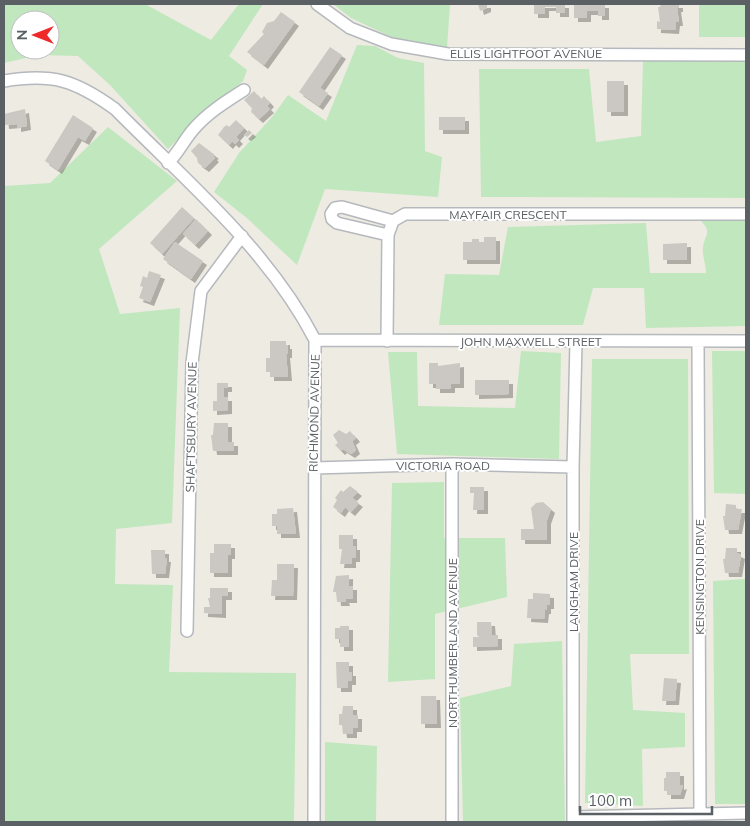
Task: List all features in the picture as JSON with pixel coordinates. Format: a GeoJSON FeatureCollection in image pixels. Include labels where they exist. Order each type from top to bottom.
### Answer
{"type":"FeatureCollection","features":[{"type":"Feature","properties":{"kind":"street","name":"ELLIS LIGHTFOOT AVENUE"},"geometry":{"type":"LineString","coordinates":[[317,4],[350,28],[391,44],[448,54],[746,55]]}},
{"type":"Feature","properties":{"kind":"street","name":"RICHMOND AVENUE"},"geometry":{"type":"LineString","coordinates":[[4,81],[33,76],[66,81],[93,92],[115,109],[242,236],[299,308],[315,340],[314,822]]}},
{"type":"Feature","properties":{"kind":"street"},"geometry":{"type":"LineString","coordinates":[[168,163],[179,152],[191,132],[209,114],[244,90]]}},
{"type":"Feature","properties":{"kind":"street"},"geometry":{"type":"LineString","coordinates":[[387,341],[388,236],[394,221],[342,207],[335,208],[331,214],[332,219],[337,223],[388,236]]}},
{"type":"Feature","properties":{"kind":"street","name":"MAYFAIR CRESCENT"},"geometry":{"type":"LineString","coordinates":[[394,221],[404,214],[746,214]]}},
{"type":"Feature","properties":{"kind":"street","name":"SHAFTSBURY AVENUE"},"geometry":{"type":"LineString","coordinates":[[187,631],[192,363],[200,300],[202,291],[242,236]]}},
{"type":"Feature","properties":{"kind":"street","name":"JOHN MAXWELL STREET"},"geometry":{"type":"LineString","coordinates":[[315,340],[746,341]]}},
{"type":"Feature","properties":{"kind":"street","name":"KENSINGTON DRIVE"},"geometry":{"type":"LineString","coordinates":[[698,341],[700,813]]}},
{"type":"Feature","properties":{"kind":"street","name":"LANGHAM DRIVE"},"geometry":{"type":"LineString","coordinates":[[573,819],[573,467],[576,342]]}},
{"type":"Feature","properties":{"kind":"street","name":"VICTORIA ROAD"},"geometry":{"type":"LineString","coordinates":[[314,468],[452,464],[573,467]]}},
{"type":"Feature","properties":{"kind":"street","name":"NORTHUMBERLAND AVENUE"},"geometry":{"type":"LineString","coordinates":[[452,464],[452,822]]}},
{"type":"Feature","properties":{"kind":"street"},"geometry":{"type":"LineString","coordinates":[[573,819],[700,813],[746,813]]}},
{"type":"Feature","properties":{"kind":"green space"},"geometry":{"type":"Polygon","coordinates":[[[4,4],[145,4],[211,40],[239,4],[263,4],[229,56],[247,70],[243,81],[198,119],[168,149],[110,85],[78,56],[60,56],[60,10],[10,10],[10,60],[17,60],[4,63],[4,4]]]}},
{"type":"Feature","properties":{"kind":"green space"},"geometry":{"type":"Polygon","coordinates":[[[333,4],[450,4],[447,48],[400,41],[351,18],[333,4]]]}},
{"type":"Feature","properties":{"kind":"green space"},"geometry":{"type":"Polygon","coordinates":[[[699,4],[746,4],[746,37],[699,37],[699,4]]]}},
{"type":"Feature","properties":{"kind":"green space"},"geometry":{"type":"Polygon","coordinates":[[[357,45],[375,46],[398,58],[424,63],[425,151],[442,157],[438,197],[325,189],[297,265],[248,219],[214,192],[239,153],[272,117],[288,95],[326,121],[357,45]]]}},
{"type":"Feature","properties":{"kind":"green space"},"geometry":{"type":"Polygon","coordinates":[[[746,57],[746,198],[481,197],[479,69],[589,69],[596,142],[641,136],[643,61],[746,57]]]}},
{"type":"Feature","properties":{"kind":"green space"},"geometry":{"type":"Polygon","coordinates":[[[108,127],[177,181],[99,249],[120,314],[180,308],[172,523],[116,529],[115,584],[173,585],[169,672],[296,673],[294,822],[4,822],[4,186],[50,183],[108,127]]]}},
{"type":"Feature","properties":{"kind":"green space"},"geometry":{"type":"Polygon","coordinates":[[[746,220],[746,326],[646,328],[644,288],[593,288],[583,325],[439,325],[445,274],[499,275],[508,227],[646,223],[650,273],[706,273],[703,251],[707,228],[701,221],[746,220]]]}},
{"type":"Feature","properties":{"kind":"green space"},"geometry":{"type":"Polygon","coordinates":[[[521,351],[561,353],[559,459],[397,454],[388,352],[417,352],[418,406],[515,408],[521,351]]]}},
{"type":"Feature","properties":{"kind":"green space"},"geometry":{"type":"Polygon","coordinates":[[[712,351],[746,351],[746,494],[714,493],[712,351]]]}},
{"type":"Feature","properties":{"kind":"green space"},"geometry":{"type":"Polygon","coordinates":[[[592,359],[688,359],[689,654],[630,654],[633,710],[685,713],[685,747],[642,749],[643,806],[585,803],[592,359]]]}},
{"type":"Feature","properties":{"kind":"green space"},"geometry":{"type":"Polygon","coordinates":[[[444,482],[444,538],[505,538],[507,597],[435,614],[435,679],[388,682],[392,483],[444,482]]]}},
{"type":"Feature","properties":{"kind":"green space"},"geometry":{"type":"Polygon","coordinates":[[[746,579],[746,804],[715,804],[713,581],[746,579]]]}},
{"type":"Feature","properties":{"kind":"green space"},"geometry":{"type":"Polygon","coordinates":[[[562,641],[565,822],[463,822],[460,698],[511,686],[514,644],[562,641]]]}},
{"type":"Feature","properties":{"kind":"green space"},"geometry":{"type":"Polygon","coordinates":[[[325,742],[377,746],[376,822],[325,822],[325,742]]]}},
{"type":"Feature","properties":{"kind":"building"},"geometry":{"type":"Polygon","coordinates":[[[478,4],[487,4],[487,8],[480,11],[478,4]]]}},
{"type":"Feature","properties":{"kind":"building"},"geometry":{"type":"Polygon","coordinates":[[[534,4],[565,4],[565,13],[556,13],[556,7],[545,7],[545,14],[534,14],[534,4]]]}},
{"type":"Feature","properties":{"kind":"building"},"geometry":{"type":"Polygon","coordinates":[[[574,4],[605,4],[605,16],[598,16],[598,11],[587,11],[587,18],[574,18],[574,4]]]}},
{"type":"Feature","properties":{"kind":"building"},"geometry":{"type":"Polygon","coordinates":[[[661,4],[679,4],[679,8],[677,8],[679,22],[676,22],[675,30],[657,29],[657,21],[660,22],[658,7],[661,4]]]}},
{"type":"Feature","properties":{"kind":"building"},"geometry":{"type":"Polygon","coordinates":[[[281,12],[295,22],[264,65],[247,52],[264,34],[262,32],[267,23],[274,21],[281,12]]]}},
{"type":"Feature","properties":{"kind":"building"},"geometry":{"type":"Polygon","coordinates":[[[330,47],[342,55],[320,88],[328,93],[319,106],[299,92],[330,47]]]}},
{"type":"Feature","properties":{"kind":"building"},"geometry":{"type":"Polygon","coordinates":[[[607,81],[624,81],[624,112],[607,112],[607,81]]]}},
{"type":"Feature","properties":{"kind":"building"},"geometry":{"type":"Polygon","coordinates":[[[254,91],[261,99],[264,96],[270,103],[267,106],[270,109],[259,119],[251,112],[252,108],[244,100],[254,91]]]}},
{"type":"Feature","properties":{"kind":"building"},"geometry":{"type":"Polygon","coordinates":[[[25,109],[27,126],[17,128],[17,124],[5,125],[4,114],[25,109]]]}},
{"type":"Feature","properties":{"kind":"building"},"geometry":{"type":"Polygon","coordinates":[[[73,115],[93,128],[85,141],[78,137],[58,170],[45,161],[73,115]]]}},
{"type":"Feature","properties":{"kind":"building"},"geometry":{"type":"Polygon","coordinates":[[[439,117],[465,117],[465,130],[439,130],[439,117]]]}},
{"type":"Feature","properties":{"kind":"building"},"geometry":{"type":"Polygon","coordinates":[[[236,120],[244,128],[236,137],[239,140],[235,144],[232,141],[229,145],[218,135],[224,127],[227,125],[229,127],[236,120]]]}},
{"type":"Feature","properties":{"kind":"building"},"geometry":{"type":"Polygon","coordinates":[[[249,130],[252,133],[247,137],[244,135],[249,130]]]}},
{"type":"Feature","properties":{"kind":"building"},"geometry":{"type":"Polygon","coordinates":[[[199,143],[215,155],[213,156],[215,158],[205,168],[198,163],[197,158],[191,151],[199,143]]]}},
{"type":"Feature","properties":{"kind":"building"},"geometry":{"type":"Polygon","coordinates":[[[182,207],[194,218],[162,254],[150,243],[182,207]]]}},
{"type":"Feature","properties":{"kind":"building"},"geometry":{"type":"Polygon","coordinates":[[[196,219],[208,231],[195,245],[183,234],[196,219]]]}},
{"type":"Feature","properties":{"kind":"building"},"geometry":{"type":"Polygon","coordinates":[[[484,237],[496,237],[496,260],[463,260],[463,242],[472,242],[472,239],[479,239],[479,242],[484,242],[484,237]]]}},
{"type":"Feature","properties":{"kind":"building"},"geometry":{"type":"Polygon","coordinates":[[[175,242],[203,261],[191,279],[163,259],[175,242]]]}},
{"type":"Feature","properties":{"kind":"building"},"geometry":{"type":"Polygon","coordinates":[[[687,243],[687,260],[663,260],[663,244],[687,243]]]}},
{"type":"Feature","properties":{"kind":"building"},"geometry":{"type":"Polygon","coordinates":[[[149,271],[161,275],[150,302],[139,298],[143,287],[140,286],[143,276],[147,278],[149,271]]]}},
{"type":"Feature","properties":{"kind":"building"},"geometry":{"type":"Polygon","coordinates":[[[270,341],[286,341],[286,345],[288,345],[288,354],[286,354],[288,377],[270,377],[270,372],[266,372],[266,358],[270,358],[270,341]]]}},
{"type":"Feature","properties":{"kind":"building"},"geometry":{"type":"Polygon","coordinates":[[[429,363],[438,363],[438,366],[460,363],[460,384],[451,384],[451,389],[436,389],[436,384],[429,384],[429,363]]]}},
{"type":"Feature","properties":{"kind":"building"},"geometry":{"type":"Polygon","coordinates":[[[475,380],[509,380],[509,394],[475,395],[475,380]]]}},
{"type":"Feature","properties":{"kind":"building"},"geometry":{"type":"Polygon","coordinates":[[[217,383],[228,383],[228,388],[224,388],[224,397],[228,397],[228,410],[213,411],[213,401],[217,401],[217,383]]]}},
{"type":"Feature","properties":{"kind":"building"},"geometry":{"type":"Polygon","coordinates":[[[214,423],[228,423],[228,442],[234,442],[234,451],[213,451],[211,435],[213,435],[214,423]]]}},
{"type":"Feature","properties":{"kind":"building"},"geometry":{"type":"Polygon","coordinates":[[[339,430],[346,434],[350,431],[356,438],[352,441],[356,450],[351,454],[343,449],[341,451],[335,445],[338,443],[333,435],[339,430]]]}},
{"type":"Feature","properties":{"kind":"building"},"geometry":{"type":"Polygon","coordinates":[[[350,486],[358,492],[352,498],[359,503],[351,512],[345,507],[341,513],[333,507],[337,500],[335,498],[341,490],[343,492],[350,486]]]}},
{"type":"Feature","properties":{"kind":"building"},"geometry":{"type":"Polygon","coordinates":[[[470,487],[484,487],[484,510],[473,510],[474,493],[470,493],[470,487]]]}},
{"type":"Feature","properties":{"kind":"building"},"geometry":{"type":"Polygon","coordinates":[[[543,502],[551,509],[547,520],[547,540],[521,540],[521,529],[534,529],[531,508],[536,503],[543,502]]]}},
{"type":"Feature","properties":{"kind":"building"},"geometry":{"type":"Polygon","coordinates":[[[726,504],[736,505],[736,509],[742,509],[738,530],[725,530],[723,516],[725,516],[726,504]]]}},
{"type":"Feature","properties":{"kind":"building"},"geometry":{"type":"Polygon","coordinates":[[[293,508],[296,534],[277,534],[277,526],[272,526],[272,514],[277,514],[277,509],[293,508]]]}},
{"type":"Feature","properties":{"kind":"building"},"geometry":{"type":"Polygon","coordinates":[[[339,535],[353,535],[353,546],[356,546],[356,558],[352,558],[352,564],[340,564],[342,549],[339,549],[339,535]]]}},
{"type":"Feature","properties":{"kind":"building"},"geometry":{"type":"Polygon","coordinates":[[[214,544],[231,544],[231,555],[228,555],[228,573],[210,573],[210,553],[214,553],[214,544]]]}},
{"type":"Feature","properties":{"kind":"building"},"geometry":{"type":"Polygon","coordinates":[[[726,548],[737,548],[737,553],[741,555],[738,573],[725,573],[723,559],[725,559],[726,548]]]}},
{"type":"Feature","properties":{"kind":"building"},"geometry":{"type":"Polygon","coordinates":[[[151,550],[165,550],[165,558],[167,558],[165,574],[152,574],[151,550]]]}},
{"type":"Feature","properties":{"kind":"building"},"geometry":{"type":"Polygon","coordinates":[[[277,564],[294,564],[293,596],[271,596],[272,580],[277,580],[277,564]]]}},
{"type":"Feature","properties":{"kind":"building"},"geometry":{"type":"Polygon","coordinates":[[[349,575],[349,586],[353,586],[353,599],[345,599],[346,602],[337,602],[336,592],[333,592],[336,576],[349,575]]]}},
{"type":"Feature","properties":{"kind":"building"},"geometry":{"type":"Polygon","coordinates":[[[210,588],[228,588],[228,596],[222,596],[222,614],[204,613],[204,607],[210,607],[208,598],[210,598],[210,588]]]}},
{"type":"Feature","properties":{"kind":"building"},"geometry":{"type":"Polygon","coordinates":[[[533,593],[550,594],[550,605],[547,605],[544,619],[527,618],[528,599],[533,599],[533,593]]]}},
{"type":"Feature","properties":{"kind":"building"},"geometry":{"type":"Polygon","coordinates":[[[477,622],[491,622],[492,635],[498,635],[498,646],[473,647],[473,637],[479,637],[477,635],[477,622]]]}},
{"type":"Feature","properties":{"kind":"building"},"geometry":{"type":"Polygon","coordinates":[[[340,626],[349,626],[349,647],[340,647],[340,639],[335,639],[335,628],[340,628],[340,626]]]}},
{"type":"Feature","properties":{"kind":"building"},"geometry":{"type":"Polygon","coordinates":[[[336,662],[349,662],[349,672],[352,672],[352,681],[348,681],[348,688],[337,688],[336,662]]]}},
{"type":"Feature","properties":{"kind":"building"},"geometry":{"type":"Polygon","coordinates":[[[664,678],[677,679],[675,701],[662,701],[664,678]]]}},
{"type":"Feature","properties":{"kind":"building"},"geometry":{"type":"Polygon","coordinates":[[[421,696],[436,696],[437,724],[421,724],[421,696]]]}},
{"type":"Feature","properties":{"kind":"building"},"geometry":{"type":"Polygon","coordinates":[[[343,706],[353,706],[353,715],[358,715],[358,728],[353,728],[353,734],[343,734],[342,725],[339,725],[339,714],[342,714],[343,706]]]}},
{"type":"Feature","properties":{"kind":"building"},"geometry":{"type":"Polygon","coordinates":[[[666,772],[680,772],[680,786],[683,785],[680,795],[667,795],[667,791],[664,791],[666,772]]]}}]}
